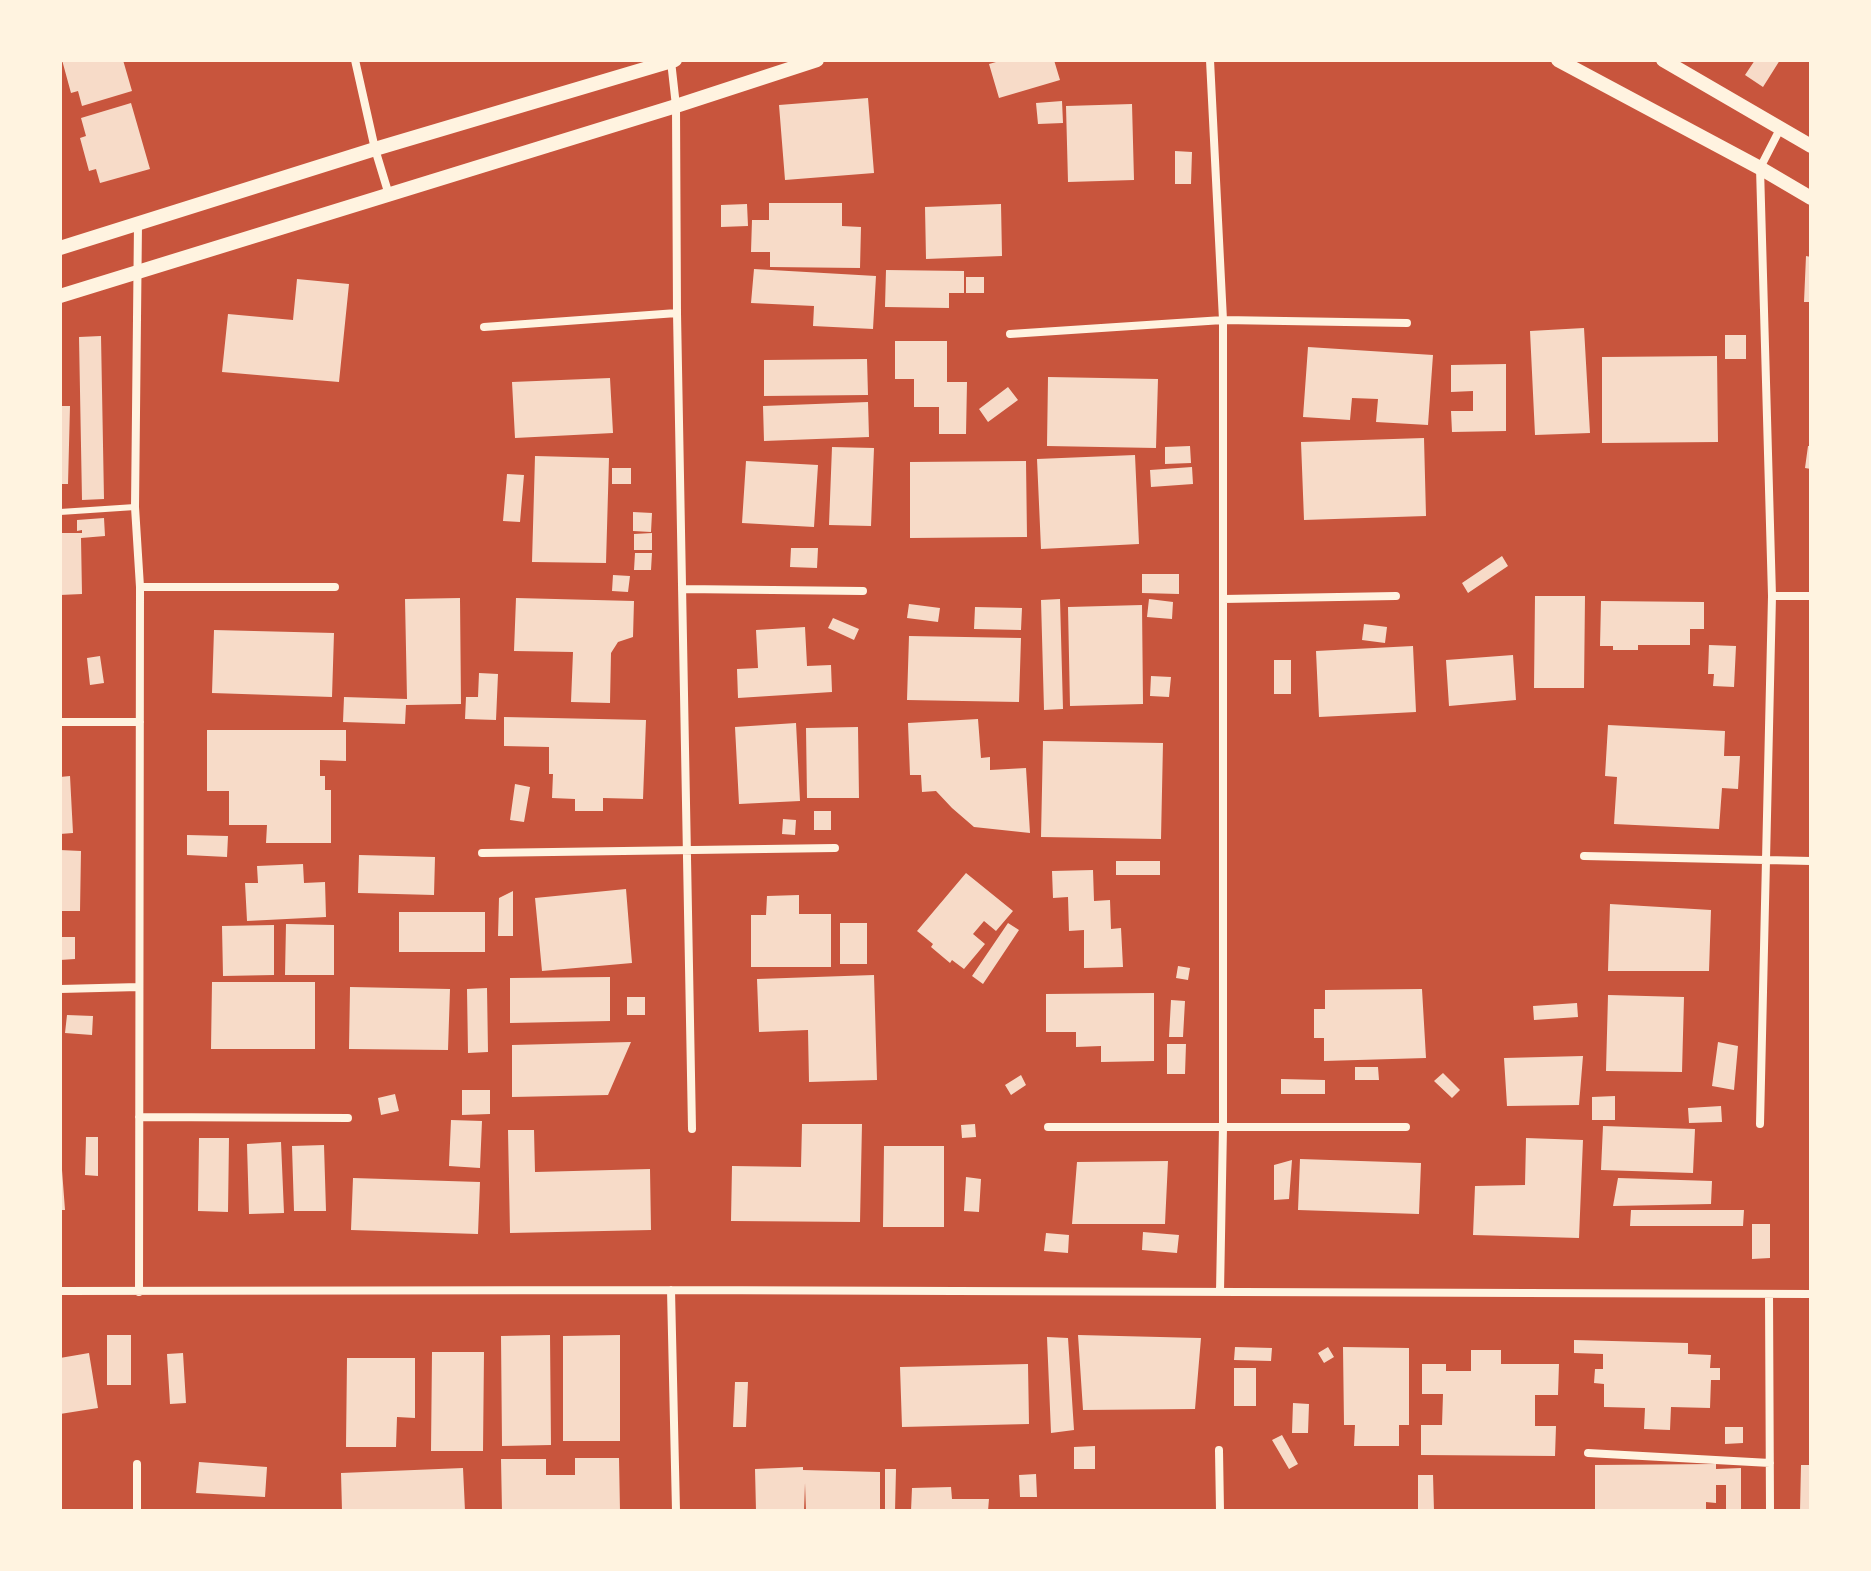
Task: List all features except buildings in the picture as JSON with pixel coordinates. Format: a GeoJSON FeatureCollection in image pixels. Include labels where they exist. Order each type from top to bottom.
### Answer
{"type":"FeatureCollection","features":[{"type":"Feature","properties":{"kind":"street"},"geometry":{"type":"LineString","coordinates":[[355,60],[389,195]]}},
{"type":"Feature","properties":{"kind":"street"},"geometry":{"type":"LineString","coordinates":[[60,296],[817,60]]}},
{"type":"Feature","properties":{"kind":"street"},"geometry":{"type":"LineString","coordinates":[[1210,60],[1223,320],[1223,1127],[1220,1292]]}},
{"type":"Feature","properties":{"kind":"street"},"geometry":{"type":"LineString","coordinates":[[1558,60],[1811,198]]}},
{"type":"Feature","properties":{"kind":"street"},"geometry":{"type":"LineString","coordinates":[[1663,60],[1811,146]]}},
{"type":"Feature","properties":{"kind":"street"},"geometry":{"type":"LineString","coordinates":[[60,248],[375,149],[673,61],[692,1129]]}},
{"type":"Feature","properties":{"kind":"street"},"geometry":{"type":"LineString","coordinates":[[1760,1124],[1772,596],[1760,168],[1780,129]]}},
{"type":"Feature","properties":{"kind":"street"},"geometry":{"type":"LineString","coordinates":[[138,224],[135,507],[140,587],[139,1292]]}},
{"type":"Feature","properties":{"kind":"street"},"geometry":{"type":"LineString","coordinates":[[484,327],[677,313]]}},
{"type":"Feature","properties":{"kind":"street"},"geometry":{"type":"LineString","coordinates":[[1010,334],[1223,320],[1407,323]]}},
{"type":"Feature","properties":{"kind":"street"},"geometry":{"type":"LineString","coordinates":[[140,587],[335,587]]}},
{"type":"Feature","properties":{"kind":"street"},"geometry":{"type":"LineString","coordinates":[[682,589],[863,591]]}},
{"type":"Feature","properties":{"kind":"street"},"geometry":{"type":"LineString","coordinates":[[1223,599],[1396,596]]}},
{"type":"Feature","properties":{"kind":"street"},"geometry":{"type":"LineString","coordinates":[[1772,596],[1811,596]]}},
{"type":"Feature","properties":{"kind":"street"},"geometry":{"type":"LineString","coordinates":[[60,722],[140,722]]}},
{"type":"Feature","properties":{"kind":"street"},"geometry":{"type":"LineString","coordinates":[[482,853],[835,848]]}},
{"type":"Feature","properties":{"kind":"street"},"geometry":{"type":"LineString","coordinates":[[1584,856],[1811,861]]}},
{"type":"Feature","properties":{"kind":"street"},"geometry":{"type":"LineString","coordinates":[[60,989],[139,987]]}},
{"type":"Feature","properties":{"kind":"street"},"geometry":{"type":"LineString","coordinates":[[139,1117],[348,1118]]}},
{"type":"Feature","properties":{"kind":"street"},"geometry":{"type":"LineString","coordinates":[[1048,1127],[1406,1127]]}},
{"type":"Feature","properties":{"kind":"street"},"geometry":{"type":"LineString","coordinates":[[671,1290],[676,1511]]}},
{"type":"Feature","properties":{"kind":"street"},"geometry":{"type":"LineString","coordinates":[[60,1291],[1811,1294]]}},
{"type":"Feature","properties":{"kind":"street"},"geometry":{"type":"LineString","coordinates":[[1769,1294],[1770,1511]]}},
{"type":"Feature","properties":{"kind":"street"},"geometry":{"type":"LineString","coordinates":[[1219,1450],[1220,1511]]}},
{"type":"Feature","properties":{"kind":"street"},"geometry":{"type":"LineString","coordinates":[[1588,1453],[1770,1463]]}},
{"type":"Feature","properties":{"kind":"street"},"geometry":{"type":"LineString","coordinates":[[137,1464],[137,1511]]}},
{"type":"Feature","properties":{"kind":"lane"},"geometry":{"type":"LineString","coordinates":[[60,512],[135,507]]}}]}
